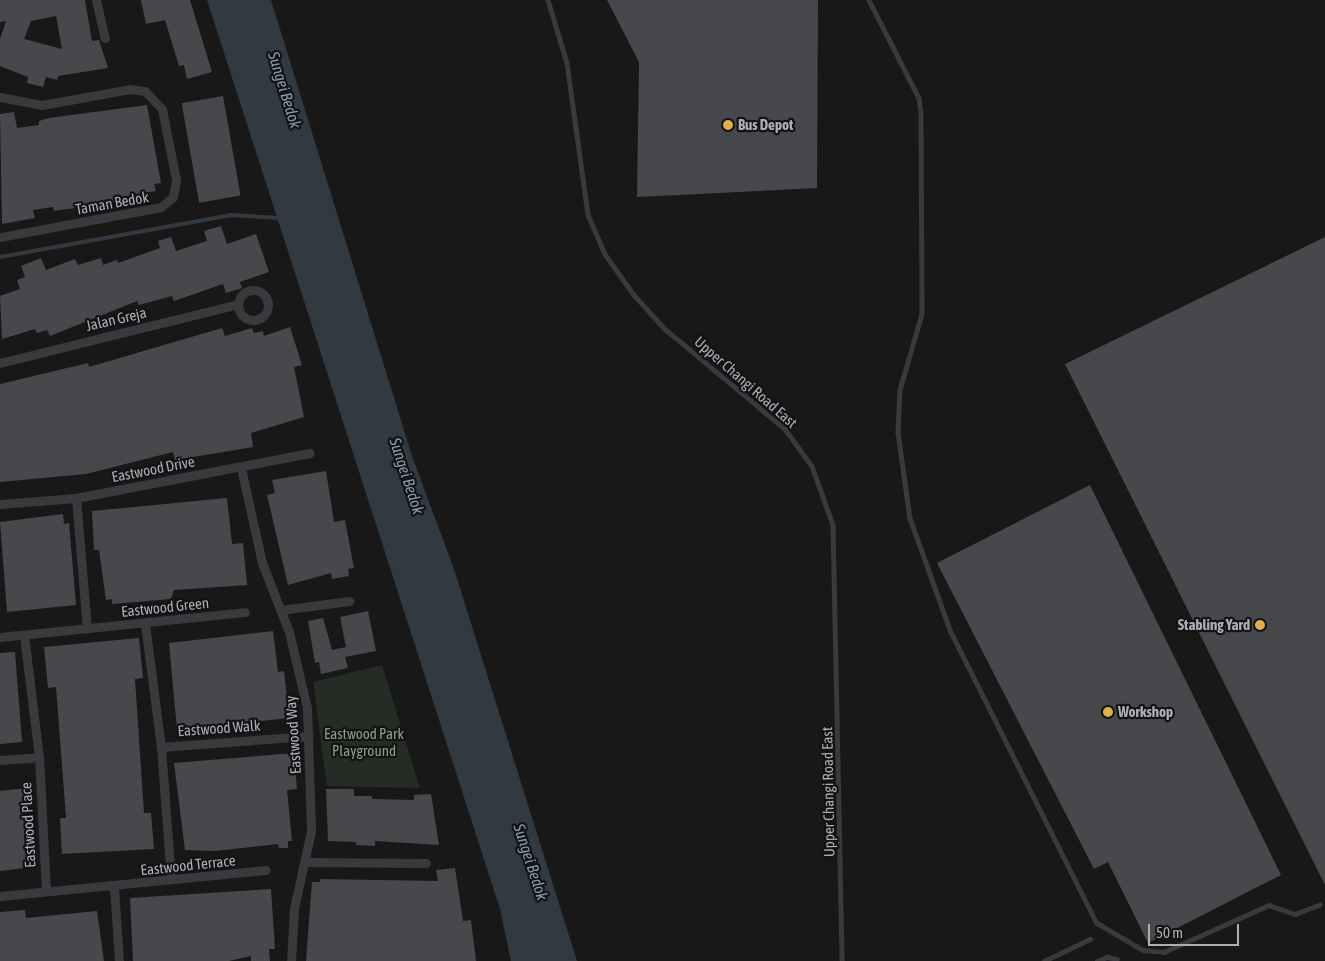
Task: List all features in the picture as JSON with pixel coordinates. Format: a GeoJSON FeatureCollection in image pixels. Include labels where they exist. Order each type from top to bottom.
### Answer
{"type":"FeatureCollection","features":[{"type":"Feature","properties":{"kind":"street"},"geometry":{"type":"LineString","coordinates":[[96,0],[105,38]]}},
{"type":"Feature","properties":{"kind":"street","name":"Taman Bedok"},"geometry":{"type":"LineString","coordinates":[[0,97],[42,105],[130,89],[145,91],[162,109],[176,180],[173,197],[161,208],[0,237]]}},
{"type":"Feature","properties":{"kind":"street","name":"Jalan Greja"},"geometry":{"type":"LineString","coordinates":[[0,363],[238,304]]}},
{"type":"Feature","properties":{"kind":"street","name":"Eastwood Drive"},"geometry":{"type":"LineString","coordinates":[[0,504],[76,498],[310,454]]}},
{"type":"Feature","properties":{"kind":"street","name":"Eastwood Way"},"geometry":{"type":"LineString","coordinates":[[241,468],[262,563],[298,662],[309,736],[311,825],[305,862],[294,908],[290,961]]}},
{"type":"Feature","properties":{"kind":"street"},"geometry":{"type":"LineString","coordinates":[[76,498],[87,629]]}},
{"type":"Feature","properties":{"kind":"street"},"geometry":{"type":"LineString","coordinates":[[280,610],[349,600]]}},
{"type":"Feature","properties":{"kind":"street","name":"Eastwood Green"},"geometry":{"type":"LineString","coordinates":[[0,637],[145,624],[245,612]]}},
{"type":"Feature","properties":{"kind":"street","name":"Eastwood Walk"},"geometry":{"type":"LineString","coordinates":[[145,624],[161,747],[171,879]]}},
{"type":"Feature","properties":{"kind":"street","name":"Eastwood Place"},"geometry":{"type":"LineString","coordinates":[[24,635],[39,757],[46,891]]}},
{"type":"Feature","properties":{"kind":"street","name":"Eastwood Walk"},"geometry":{"type":"LineString","coordinates":[[161,747],[309,736]]}},
{"type":"Feature","properties":{"kind":"street"},"geometry":{"type":"LineString","coordinates":[[0,760],[39,757]]}},
{"type":"Feature","properties":{"kind":"street"},"geometry":{"type":"LineString","coordinates":[[305,862],[426,863]]}},
{"type":"Feature","properties":{"kind":"street","name":"Eastwood Terrace"},"geometry":{"type":"LineString","coordinates":[[0,896],[46,891],[114,888],[171,879],[266,870]]}},
{"type":"Feature","properties":{"kind":"street"},"geometry":{"type":"LineString","coordinates":[[114,888],[118,961]]}},
{"type":"Feature","properties":{"kind":"lane","name":"Upper Changi Road East"},"geometry":{"type":"LineString","coordinates":[[548,0],[567,63],[588,215],[606,254],[634,295],[665,329],[785,429],[812,466],[833,525],[842,961]]}},
{"type":"Feature","properties":{"kind":"lane"},"geometry":{"type":"LineString","coordinates":[[869,0],[919,98],[921,112],[922,314],[900,390],[898,432],[910,518],[950,630],[1097,923],[1143,950],[1164,952],[1269,905],[1295,914],[1319,905]]}},
{"type":"Feature","properties":{"kind":"lane"},"geometry":{"type":"LineString","coordinates":[[1044,961],[1090,939]]}},
{"type":"Feature","properties":{"kind":"lane"},"geometry":{"type":"LineString","coordinates":[[1097,961],[1107,956],[1117,959]]}},
{"type":"Feature","properties":{"kind":"green space","name":"Eastwood Park Playground"},"geometry":{"type":"Polygon","coordinates":[[[382,665],[420,788],[327,786],[313,682],[382,665]]]}},
{"type":"Feature","properties":{"kind":"water","name":"Sungei Bedok"},"geometry":{"type":"Polygon","coordinates":[[[207,0],[271,0],[412,456],[454,569],[577,961],[511,961],[500,909],[207,0]]]}},
{"type":"Feature","properties":{"kind":"building"},"geometry":{"type":"Polygon","coordinates":[[[0,0],[85,0],[92,41],[99,40],[108,68],[58,76],[57,80],[46,77],[43,87],[27,83],[28,77],[0,66],[0,39],[6,21],[0,22],[0,0]],[[56,16],[31,21],[24,39],[62,49],[56,16]]]}},
{"type":"Feature","properties":{"kind":"building"},"geometry":{"type":"Polygon","coordinates":[[[141,0],[190,0],[212,72],[187,79],[184,65],[179,66],[165,20],[146,24],[141,0]]]}},
{"type":"Feature","properties":{"kind":"building","name":"Bus Depot"},"geometry":{"type":"Polygon","coordinates":[[[607,0],[818,0],[817,188],[637,197],[639,62],[607,0]]]}},
{"type":"Feature","properties":{"kind":"building"},"geometry":{"type":"Polygon","coordinates":[[[223,96],[241,195],[199,203],[182,103],[223,96]]]}},
{"type":"Feature","properties":{"kind":"building"},"geometry":{"type":"Polygon","coordinates":[[[147,105],[161,183],[154,184],[156,191],[131,195],[131,200],[54,211],[53,207],[33,210],[35,218],[2,224],[0,114],[14,112],[17,128],[39,125],[39,121],[49,118],[147,105]]]}},
{"type":"Feature","properties":{"kind":"building"},"geometry":{"type":"Polygon","coordinates":[[[221,226],[227,244],[256,234],[269,272],[240,282],[242,288],[226,293],[223,284],[174,301],[172,296],[139,305],[137,301],[50,336],[47,330],[37,333],[35,329],[2,339],[0,296],[20,289],[17,280],[25,277],[21,266],[41,258],[46,270],[75,259],[78,265],[101,258],[103,265],[117,260],[118,263],[160,248],[158,241],[171,237],[176,251],[207,241],[204,231],[221,226]]]}},
{"type":"Feature","properties":{"kind":"building","name":"Stabling Yard"},"geometry":{"type":"Polygon","coordinates":[[[1325,237],[1325,885],[1065,364],[1325,237]]]}},
{"type":"Feature","properties":{"kind":"building"},"geometry":{"type":"Polygon","coordinates":[[[290,327],[302,365],[294,367],[304,417],[251,433],[253,447],[175,460],[173,452],[86,474],[0,482],[0,384],[88,363],[89,367],[222,328],[225,336],[252,328],[254,333],[263,331],[264,336],[290,327]]]}},
{"type":"Feature","properties":{"kind":"building"},"geometry":{"type":"Polygon","coordinates":[[[326,471],[334,522],[345,520],[354,568],[348,569],[349,576],[332,579],[331,573],[288,585],[267,495],[275,493],[272,480],[326,471]]]}},
{"type":"Feature","properties":{"kind":"building","name":"Workshop"},"geometry":{"type":"Polygon","coordinates":[[[1090,485],[1281,875],[1148,943],[1108,862],[1094,869],[937,563],[1090,485]]]}},
{"type":"Feature","properties":{"kind":"building"},"geometry":{"type":"Polygon","coordinates":[[[227,498],[232,544],[243,543],[247,585],[174,590],[171,599],[112,604],[112,599],[106,600],[99,550],[94,550],[92,511],[227,498]]]}},
{"type":"Feature","properties":{"kind":"building"},"geometry":{"type":"Polygon","coordinates":[[[63,514],[64,524],[69,523],[76,605],[7,612],[0,522],[63,514]]]}},
{"type":"Feature","properties":{"kind":"building"},"geometry":{"type":"Polygon","coordinates":[[[368,611],[376,651],[345,657],[348,668],[321,674],[319,662],[315,663],[308,621],[323,618],[332,650],[346,647],[340,617],[368,611]]]}},
{"type":"Feature","properties":{"kind":"building"},"geometry":{"type":"Polygon","coordinates":[[[273,631],[278,672],[284,671],[289,718],[177,730],[169,643],[273,631]]]}},
{"type":"Feature","properties":{"kind":"building"},"geometry":{"type":"Polygon","coordinates":[[[139,638],[143,678],[135,679],[144,813],[151,813],[154,849],[62,854],[60,818],[66,818],[56,687],[48,688],[44,647],[139,638]]]}},
{"type":"Feature","properties":{"kind":"building"},"geometry":{"type":"Polygon","coordinates":[[[15,652],[22,742],[0,744],[0,653],[15,652]]]}},
{"type":"Feature","properties":{"kind":"building"},"geometry":{"type":"Polygon","coordinates":[[[294,753],[297,789],[287,790],[292,841],[288,841],[288,848],[279,848],[278,844],[215,851],[185,850],[174,763],[294,753]]]}},
{"type":"Feature","properties":{"kind":"building"},"geometry":{"type":"Polygon","coordinates":[[[27,788],[32,867],[0,871],[0,791],[27,788]]]}},
{"type":"Feature","properties":{"kind":"building"},"geometry":{"type":"Polygon","coordinates":[[[326,789],[354,789],[354,796],[372,796],[372,799],[414,800],[414,795],[431,794],[439,845],[375,841],[375,846],[356,845],[356,842],[328,841],[326,789]]]}},
{"type":"Feature","properties":{"kind":"building"},"geometry":{"type":"Polygon","coordinates":[[[455,868],[463,921],[471,920],[476,961],[306,961],[312,882],[320,882],[320,879],[438,881],[436,870],[455,868]]]}},
{"type":"Feature","properties":{"kind":"building"},"geometry":{"type":"Polygon","coordinates":[[[271,889],[275,949],[269,949],[270,961],[251,961],[251,956],[229,961],[133,961],[130,898],[271,889]]]}},
{"type":"Feature","properties":{"kind":"building"},"geometry":{"type":"Polygon","coordinates":[[[25,910],[26,918],[97,911],[104,961],[0,961],[0,912],[25,910]]]}},
{"type":"Feature","properties":{"kind":"waterway"},"geometry":{"type":"LineString","coordinates":[[0,257],[230,215],[279,218]]}},
{"type":"Feature","properties":{"kind":"place","name":"Bus Depot"},"geometry":{"type":"Point","coordinates":[728,125]}},
{"type":"Feature","properties":{"kind":"place","name":"Stabling Yard"},"geometry":{"type":"Point","coordinates":[1260,625]}},
{"type":"Feature","properties":{"kind":"place","name":"Workshop"},"geometry":{"type":"Point","coordinates":[1108,712]}}]}
